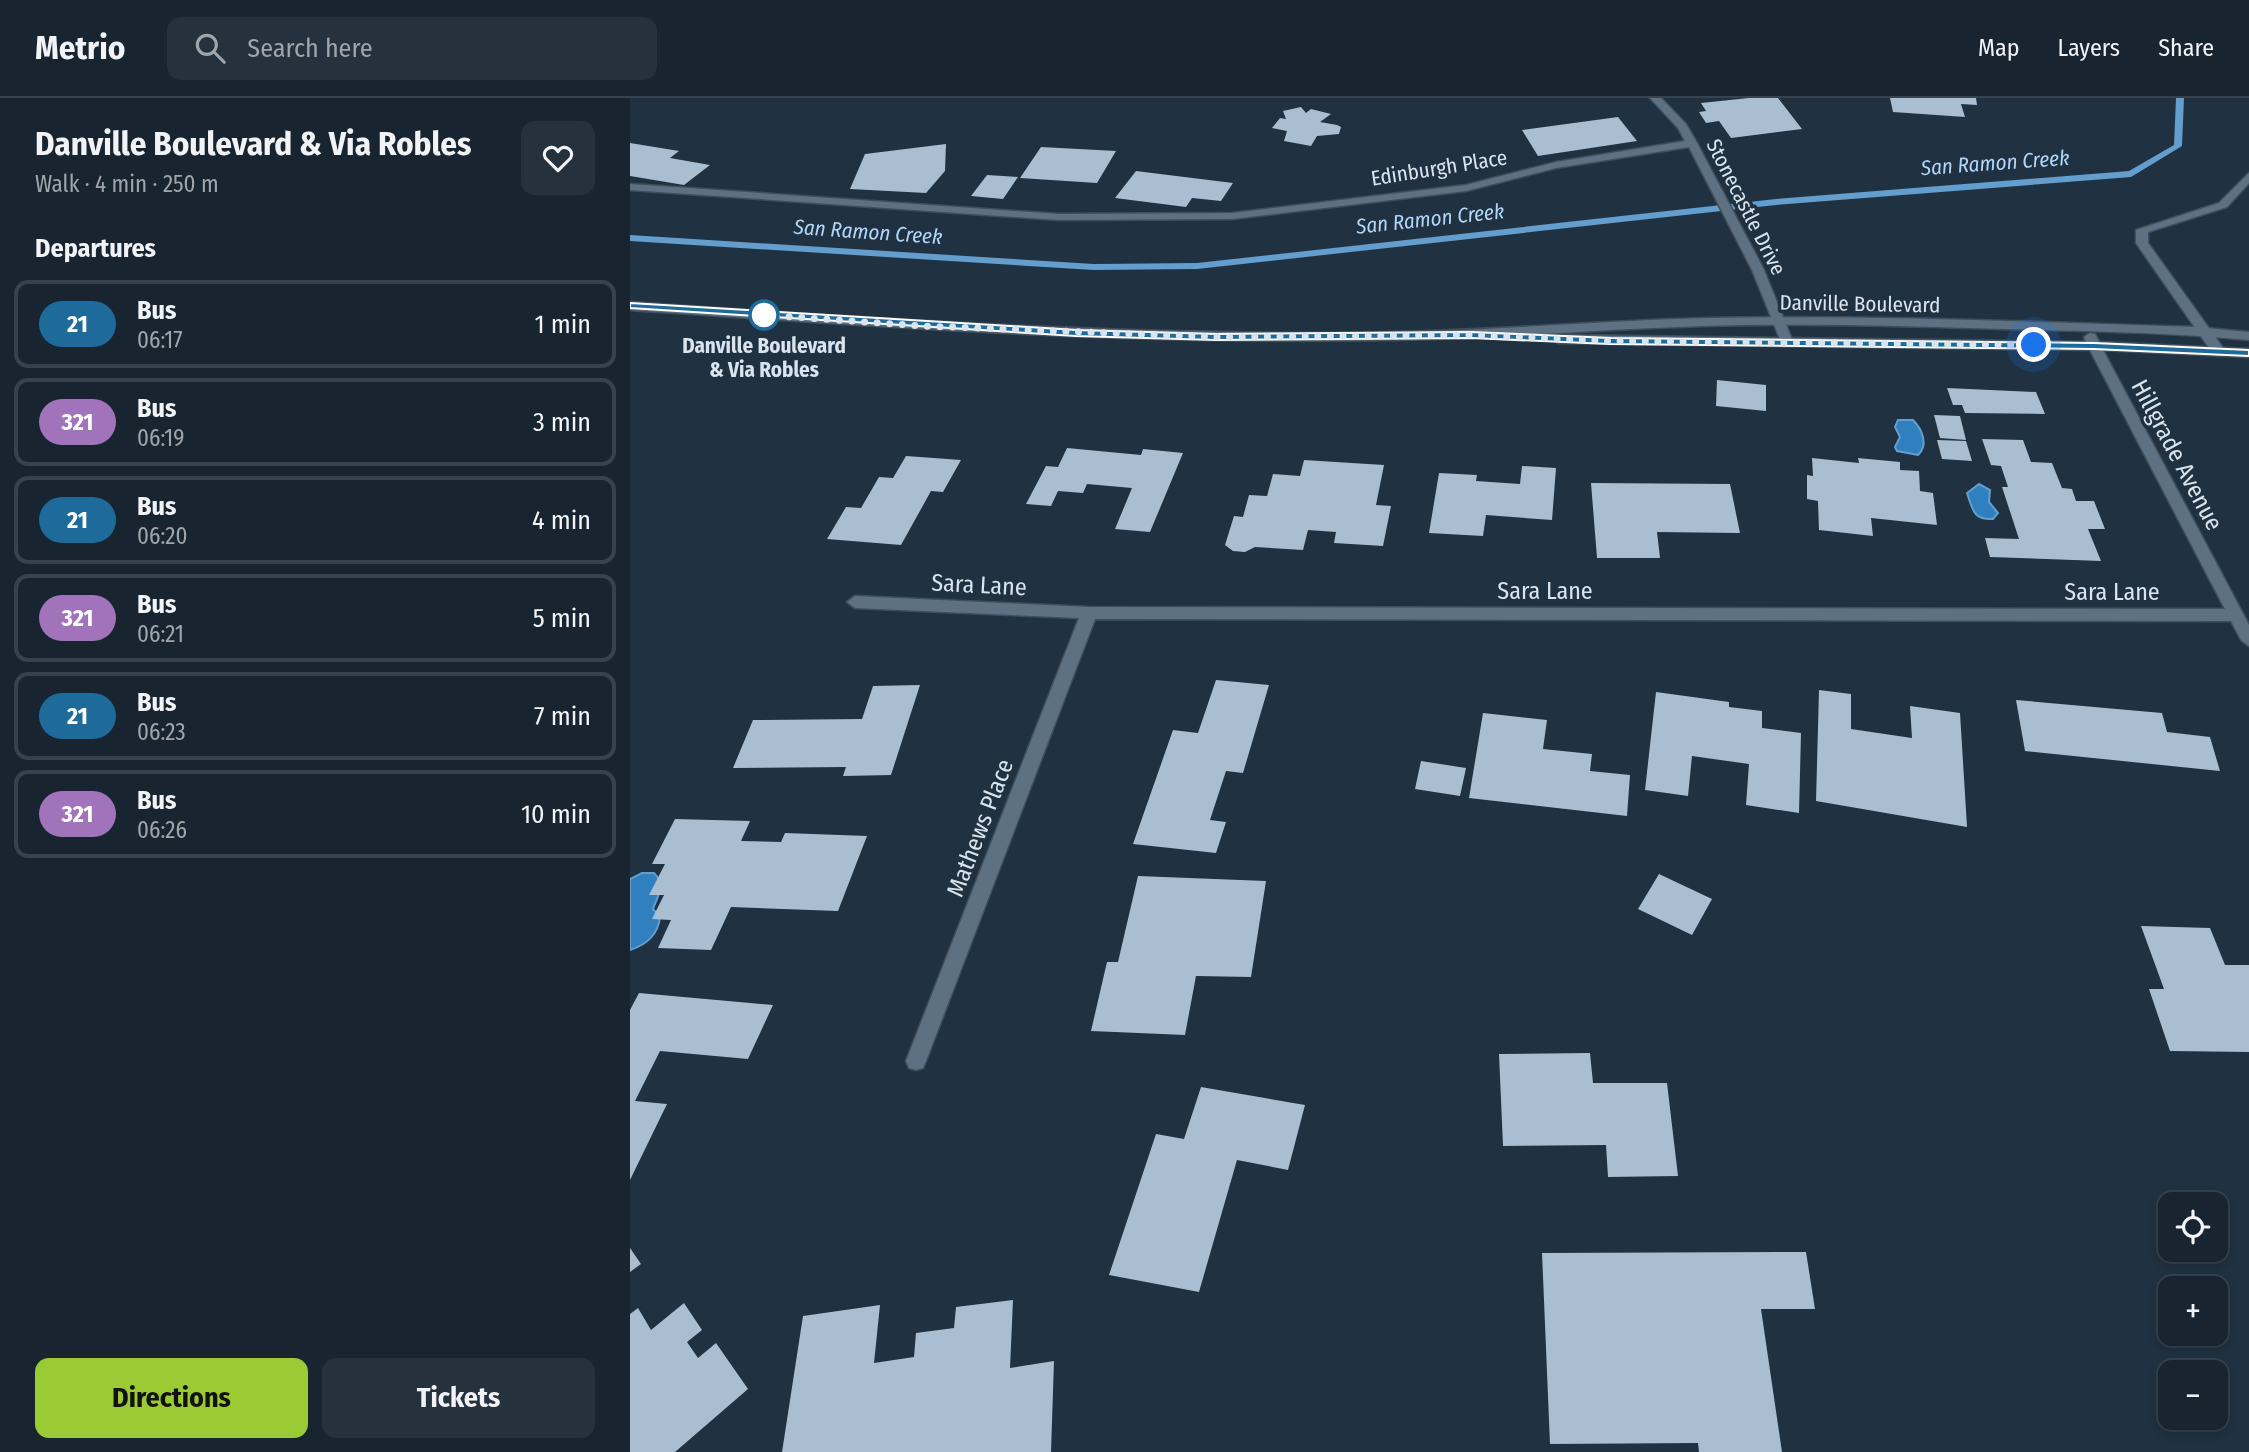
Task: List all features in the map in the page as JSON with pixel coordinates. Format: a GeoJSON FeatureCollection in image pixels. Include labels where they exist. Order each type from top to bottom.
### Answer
{"type":"FeatureCollection","features":[{"type":"Feature","properties":{"kind":"street","name":"Stonecastle Drive"},"geometry":{"type":"LineString","coordinates":[[1655,98],[1682,126],[1692,143],[1745,251],[1758,270],[1787,342]]}},
{"type":"Feature","properties":{"kind":"street","name":"Edinburgh Place"},"geometry":{"type":"LineString","coordinates":[[630,187],[1059,217],[1231,216],[1466,188],[1556,165],[1692,143]]}},
{"type":"Feature","properties":{"kind":"street"},"geometry":{"type":"LineString","coordinates":[[2219,352],[2142,243],[2142,230],[2223,205],[2249,176]]}},
{"type":"Feature","properties":{"kind":"street","name":"Danville Boulevard"},"geometry":{"type":"LineString","coordinates":[[630,306],[1076,333],[1284,337],[1471,335],[1610,341],[2094,346],[2249,353]]}},
{"type":"Feature","properties":{"kind":"street","name":"Danville Boulevard"},"geometry":{"type":"LineString","coordinates":[[1471,335],[1552,329],[1780,321],[2085,328],[2249,336]]}},
{"type":"Feature","properties":{"kind":"street","name":"Hillgrade Avenue"},"geometry":{"type":"LineString","coordinates":[[2085,328],[2249,640]]}},
{"type":"Feature","properties":{"kind":"street","name":"Sara Lane"},"geometry":{"type":"LineString","coordinates":[[855,602],[1089,613],[2235,615]]}},
{"type":"Feature","properties":{"kind":"street","name":"Mathews Place"},"geometry":{"type":"LineString","coordinates":[[916,1061],[1089,613]]}},
{"type":"Feature","properties":{"kind":"water"},"geometry":{"type":"Polygon","coordinates":[[[1898,420],[1913,420],[1919,428],[1924,442],[1918,455],[1897,451],[1895,447],[1900,437],[1895,427],[1898,420]]]}},
{"type":"Feature","properties":{"kind":"water"},"geometry":{"type":"Polygon","coordinates":[[[1979,484],[1990,490],[1989,502],[1998,513],[1993,519],[1981,518],[1973,509],[1967,493],[1979,484]]]}},
{"type":"Feature","properties":{"kind":"water"},"geometry":{"type":"Polygon","coordinates":[[[642,873],[654,873],[658,877],[660,890],[653,909],[660,917],[657,929],[650,938],[630,950],[630,879],[642,873]]]}},
{"type":"Feature","properties":{"kind":"building"},"geometry":{"type":"Polygon","coordinates":[[[1778,98],[1802,129],[1731,138],[1719,121],[1706,123],[1699,112],[1706,111],[1701,103],[1778,98]]]}},
{"type":"Feature","properties":{"kind":"building"},"geometry":{"type":"Polygon","coordinates":[[[1890,98],[1976,98],[1977,105],[1961,104],[1965,117],[1893,112],[1890,98]]]}},
{"type":"Feature","properties":{"kind":"building"},"geometry":{"type":"Polygon","coordinates":[[[1301,107],[1306,113],[1311,109],[1331,114],[1320,122],[1341,127],[1339,134],[1317,136],[1311,146],[1284,141],[1287,131],[1272,128],[1280,118],[1286,119],[1283,111],[1301,107]]]}},
{"type":"Feature","properties":{"kind":"building"},"geometry":{"type":"Polygon","coordinates":[[[1618,117],[1637,141],[1538,156],[1522,130],[1618,117]]]}},
{"type":"Feature","properties":{"kind":"building"},"geometry":{"type":"Polygon","coordinates":[[[630,143],[679,151],[670,158],[710,165],[684,185],[630,176],[630,143]]]}},
{"type":"Feature","properties":{"kind":"building"},"geometry":{"type":"Polygon","coordinates":[[[946,144],[945,171],[926,193],[850,189],[865,154],[946,144]]]}},
{"type":"Feature","properties":{"kind":"building"},"geometry":{"type":"Polygon","coordinates":[[[1041,147],[1116,151],[1097,183],[1020,178],[1041,147]]]}},
{"type":"Feature","properties":{"kind":"building"},"geometry":{"type":"Polygon","coordinates":[[[1136,171],[1233,183],[1221,201],[1192,198],[1186,207],[1115,198],[1136,171]]]}},
{"type":"Feature","properties":{"kind":"building"},"geometry":{"type":"Polygon","coordinates":[[[987,175],[1018,177],[1003,199],[971,196],[987,175]]]}},
{"type":"Feature","properties":{"kind":"building"},"geometry":{"type":"Polygon","coordinates":[[[1717,380],[1766,385],[1766,411],[1716,406],[1717,380]]]}},
{"type":"Feature","properties":{"kind":"building"},"geometry":{"type":"Polygon","coordinates":[[[1947,388],[2036,392],[2045,414],[1965,413],[1962,405],[1953,405],[1947,388]]]}},
{"type":"Feature","properties":{"kind":"building"},"geometry":{"type":"Polygon","coordinates":[[[1934,415],[1960,416],[1966,440],[1940,438],[1934,415]]]}},
{"type":"Feature","properties":{"kind":"building"},"geometry":{"type":"Polygon","coordinates":[[[1982,439],[2023,440],[2031,462],[2052,463],[2062,488],[2072,489],[2076,501],[2094,501],[2105,529],[2088,529],[2101,561],[1990,557],[1985,538],[2019,539],[2002,487],[2008,487],[2001,466],[1991,465],[1982,439]]]}},
{"type":"Feature","properties":{"kind":"building"},"geometry":{"type":"Polygon","coordinates":[[[1937,440],[1966,441],[1972,461],[1942,459],[1937,440]]]}},
{"type":"Feature","properties":{"kind":"building"},"geometry":{"type":"Polygon","coordinates":[[[1067,448],[1141,455],[1143,449],[1183,453],[1150,532],[1115,529],[1132,488],[1087,484],[1083,493],[1058,491],[1051,506],[1026,504],[1046,466],[1058,467],[1067,448]]]}},
{"type":"Feature","properties":{"kind":"building"},"geometry":{"type":"Polygon","coordinates":[[[906,456],[961,460],[943,492],[931,491],[901,545],[827,539],[846,507],[861,508],[879,477],[893,478],[906,456]]]}},
{"type":"Feature","properties":{"kind":"building"},"geometry":{"type":"Polygon","coordinates":[[[1812,458],[1859,463],[1858,458],[1900,462],[1900,470],[1919,471],[1920,491],[1933,493],[1937,525],[1871,518],[1873,536],[1819,530],[1818,501],[1807,499],[1807,475],[1813,476],[1812,458]]]}},
{"type":"Feature","properties":{"kind":"building"},"geometry":{"type":"Polygon","coordinates":[[[1304,460],[1384,465],[1376,505],[1391,506],[1383,546],[1334,543],[1336,532],[1308,530],[1303,550],[1255,547],[1245,552],[1233,551],[1225,545],[1234,516],[1243,517],[1249,495],[1267,496],[1273,474],[1300,476],[1304,460]]]}},
{"type":"Feature","properties":{"kind":"building"},"geometry":{"type":"Polygon","coordinates":[[[1522,466],[1556,468],[1552,520],[1486,515],[1483,536],[1429,533],[1439,473],[1477,475],[1476,481],[1520,484],[1522,466]]]}},
{"type":"Feature","properties":{"kind":"building"},"geometry":{"type":"Polygon","coordinates":[[[1591,483],[1730,484],[1740,533],[1657,532],[1660,558],[1597,558],[1591,483]]]}},
{"type":"Feature","properties":{"kind":"building"},"geometry":{"type":"Polygon","coordinates":[[[1216,680],[1269,685],[1243,773],[1226,771],[1210,820],[1226,822],[1216,853],[1133,844],[1173,730],[1198,733],[1216,680]]]}},
{"type":"Feature","properties":{"kind":"building"},"geometry":{"type":"Polygon","coordinates":[[[920,685],[891,775],[843,776],[846,767],[733,768],[753,720],[862,719],[873,686],[920,685]]]}},
{"type":"Feature","properties":{"kind":"building"},"geometry":{"type":"Polygon","coordinates":[[[1819,690],[1851,694],[1851,729],[1912,738],[1910,706],[1960,713],[1967,827],[1816,801],[1819,690]]]}},
{"type":"Feature","properties":{"kind":"building"},"geometry":{"type":"Polygon","coordinates":[[[1656,692],[1729,702],[1729,707],[1762,711],[1762,728],[1801,733],[1799,813],[1746,805],[1749,764],[1692,756],[1688,796],[1645,790],[1656,692]]]}},
{"type":"Feature","properties":{"kind":"building"},"geometry":{"type":"Polygon","coordinates":[[[2016,700],[2162,713],[2167,732],[2210,737],[2220,771],[2025,751],[2016,700]]]}},
{"type":"Feature","properties":{"kind":"building"},"geometry":{"type":"Polygon","coordinates":[[[1483,713],[1547,720],[1543,749],[1592,754],[1590,771],[1630,775],[1627,816],[1469,798],[1483,713]]]}},
{"type":"Feature","properties":{"kind":"building"},"geometry":{"type":"Polygon","coordinates":[[[1421,761],[1466,768],[1460,796],[1415,789],[1421,761]]]}},
{"type":"Feature","properties":{"kind":"building"},"geometry":{"type":"Polygon","coordinates":[[[675,819],[750,821],[741,841],[781,842],[785,833],[867,836],[838,911],[731,907],[711,950],[658,948],[671,920],[652,919],[664,895],[649,895],[665,864],[652,864],[675,819]]]}},
{"type":"Feature","properties":{"kind":"building"},"geometry":{"type":"Polygon","coordinates":[[[1659,874],[1712,899],[1692,935],[1638,909],[1659,874]]]}},
{"type":"Feature","properties":{"kind":"building"},"geometry":{"type":"Polygon","coordinates":[[[1138,876],[1266,881],[1251,977],[1196,976],[1185,1035],[1091,1031],[1107,962],[1118,962],[1138,876]]]}},
{"type":"Feature","properties":{"kind":"building"},"geometry":{"type":"Polygon","coordinates":[[[2141,926],[2210,928],[2225,965],[2249,965],[2249,1052],[2170,1051],[2149,989],[2164,989],[2141,926]]]}},
{"type":"Feature","properties":{"kind":"building"},"geometry":{"type":"Polygon","coordinates":[[[639,993],[773,1005],[748,1059],[660,1051],[635,1101],[667,1104],[630,1180],[630,1010],[639,993]]]}},
{"type":"Feature","properties":{"kind":"building"},"geometry":{"type":"Polygon","coordinates":[[[1590,1053],[1593,1083],[1667,1083],[1678,1176],[1608,1177],[1606,1145],[1503,1146],[1499,1054],[1590,1053]]]}},
{"type":"Feature","properties":{"kind":"building"},"geometry":{"type":"Polygon","coordinates":[[[1201,1087],[1305,1105],[1288,1170],[1237,1160],[1199,1292],[1109,1275],[1156,1134],[1184,1139],[1201,1087]]]}},
{"type":"Feature","properties":{"kind":"building"},"geometry":{"type":"Polygon","coordinates":[[[630,1248],[641,1264],[630,1272],[630,1248]]]}},
{"type":"Feature","properties":{"kind":"building"},"geometry":{"type":"Polygon","coordinates":[[[1806,1252],[1815,1309],[1761,1309],[1782,1452],[1699,1452],[1698,1443],[1550,1444],[1542,1253],[1806,1252]]]}},
{"type":"Feature","properties":{"kind":"building"},"geometry":{"type":"Polygon","coordinates":[[[1013,1300],[1010,1368],[1054,1361],[1051,1452],[782,1452],[803,1316],[880,1305],[874,1363],[914,1357],[916,1333],[954,1328],[956,1307],[1013,1300]]]}},
{"type":"Feature","properties":{"kind":"building"},"geometry":{"type":"Polygon","coordinates":[[[684,1303],[702,1330],[687,1342],[698,1358],[716,1343],[748,1389],[675,1452],[630,1452],[630,1314],[638,1308],[651,1330],[684,1303]]]}},
{"type":"Feature","properties":{"kind":"waterway","name":"San Ramon Creek"},"geometry":{"type":"LineString","coordinates":[[630,238],[1094,267],[1197,266],[1776,202],[2131,174],[2178,146],[2180,98]]}},
{"type":"Feature","properties":{"kind":"bus line","name":"21"},"geometry":{"type":"LineString","coordinates":[[630,306],[923,326],[1076,333],[1216,337],[1471,335],[1610,341],[2094,346],[2249,353]]}},
{"type":"Feature","properties":{"kind":"place","name":"Danville Boulevard & Via Robles"},"geometry":{"type":"Point","coordinates":[764,315]}},
{"type":"Feature","properties":{"kind":"route"},"geometry":{"type":"LineString","coordinates":[[764,315],[923,326],[1216,337],[1471,335],[1610,341],[2034,345]]}}]}
